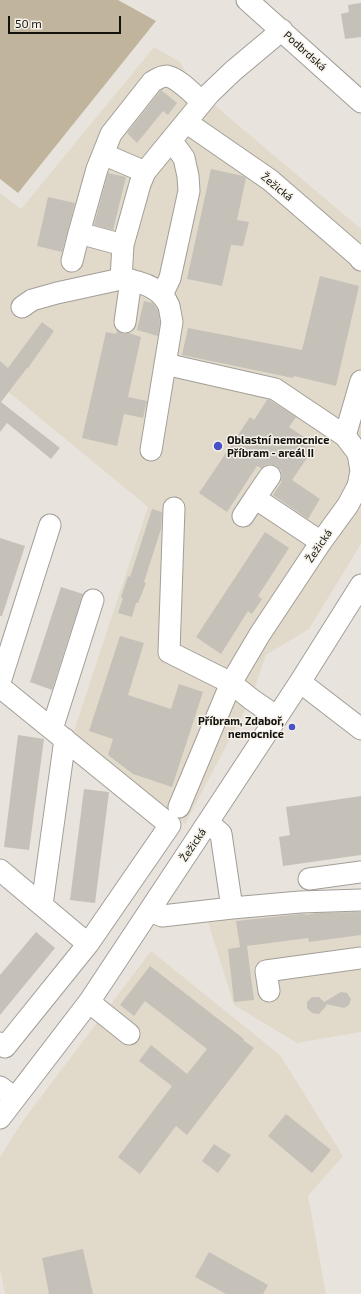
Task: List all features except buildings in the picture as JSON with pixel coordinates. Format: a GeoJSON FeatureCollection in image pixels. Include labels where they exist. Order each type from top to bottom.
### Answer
{"type":"FeatureCollection","features":[{"type":"Feature","properties":{"kind":"street","name":"Podbrdská"},"geometry":{"type":"LineString","coordinates":[[248,0],[361,102]]}},
{"type":"Feature","properties":{"kind":"street"},"geometry":{"type":"LineString","coordinates":[[125,322],[126,280],[123,244],[140,184],[145,172],[204,100],[233,71],[282,30]]}},
{"type":"Feature","properties":{"kind":"street"},"geometry":{"type":"LineString","coordinates":[[72,261],[97,169],[111,134],[152,82],[159,77],[166,76],[176,80],[204,100]]}},
{"type":"Feature","properties":{"kind":"street","name":"Žežická"},"geometry":{"type":"LineString","coordinates":[[186,122],[270,180],[361,260]]}},
{"type":"Feature","properties":{"kind":"street"},"geometry":{"type":"LineString","coordinates":[[162,295],[170,278],[189,191],[188,176],[184,158],[171,140]]}},
{"type":"Feature","properties":{"kind":"street"},"geometry":{"type":"LineString","coordinates":[[103,154],[145,172]]}},
{"type":"Feature","properties":{"kind":"street"},"geometry":{"type":"LineString","coordinates":[[80,234],[123,244]]}},
{"type":"Feature","properties":{"kind":"street"},"geometry":{"type":"LineString","coordinates":[[22,307],[32,300],[57,293],[126,280],[149,286],[162,295],[169,306],[172,322],[151,450]]}},
{"type":"Feature","properties":{"kind":"street","name":"Žežická"},"geometry":{"type":"LineString","coordinates":[[166,364],[275,389],[345,436],[359,453],[361,471],[358,486],[348,505],[321,542],[260,634],[231,683],[179,807]]}},
{"type":"Feature","properties":{"kind":"street"},"geometry":{"type":"LineString","coordinates":[[345,436],[361,381]]}},
{"type":"Feature","properties":{"kind":"street"},"geometry":{"type":"LineString","coordinates":[[243,516],[270,476]]}},
{"type":"Feature","properties":{"kind":"street"},"geometry":{"type":"LineString","coordinates":[[255,498],[321,542]]}},
{"type":"Feature","properties":{"kind":"street"},"geometry":{"type":"LineString","coordinates":[[174,508],[169,652],[231,683],[277,717]]}},
{"type":"Feature","properties":{"kind":"street"},"geometry":{"type":"LineString","coordinates":[[0,682],[50,525]]}},
{"type":"Feature","properties":{"kind":"street","name":"Žežická"},"geometry":{"type":"LineString","coordinates":[[0,1118],[7,1092],[89,1002],[300,682],[361,585]]}},
{"type":"Feature","properties":{"kind":"street"},"geometry":{"type":"LineString","coordinates":[[42,905],[59,734],[93,600]]}},
{"type":"Feature","properties":{"kind":"street"},"geometry":{"type":"LineString","coordinates":[[300,682],[361,729]]}},
{"type":"Feature","properties":{"kind":"street"},"geometry":{"type":"LineString","coordinates":[[0,688],[59,734],[170,825],[88,944],[5,1047],[0,1043]]}},
{"type":"Feature","properties":{"kind":"street"},"geometry":{"type":"LineString","coordinates":[[208,822],[221,834],[232,908]]}},
{"type":"Feature","properties":{"kind":"street"},"geometry":{"type":"LineString","coordinates":[[0,870],[88,944]]}},
{"type":"Feature","properties":{"kind":"street"},"geometry":{"type":"LineString","coordinates":[[309,879],[361,872]]}},
{"type":"Feature","properties":{"kind":"street"},"geometry":{"type":"LineString","coordinates":[[150,911],[162,916],[300,902],[361,900]]}},
{"type":"Feature","properties":{"kind":"street"},"geometry":{"type":"LineString","coordinates":[[270,991],[266,971],[361,958]]}},
{"type":"Feature","properties":{"kind":"street"},"geometry":{"type":"LineString","coordinates":[[89,1002],[129,1034]]}},
{"type":"Feature","properties":{"kind":"shaded area"},"geometry":{"type":"Polygon","coordinates":[[[0,0],[118,0],[156,21],[18,193],[0,179],[0,0]]]}},
{"type":"Feature","properties":{"kind":"shaded area","name":"Oblastní nemocnice Příbram - areál II"},"geometry":{"type":"Polygon","coordinates":[[[154,47],[180,62],[193,87],[361,229],[361,544],[309,629],[266,655],[251,699],[185,824],[73,734],[148,507],[0,385],[0,193],[21,209],[154,47]]]}},
{"type":"Feature","properties":{"kind":"shaded area"},"geometry":{"type":"Polygon","coordinates":[[[361,902],[361,1032],[297,1043],[234,1005],[208,922],[361,902]]]}},
{"type":"Feature","properties":{"kind":"shaded area"},"geometry":{"type":"Polygon","coordinates":[[[151,951],[280,1055],[343,1156],[308,1196],[326,1294],[5,1294],[0,1269],[0,1157],[22,1122],[151,951]]]}},
{"type":"Feature","properties":{"kind":"place","name":"Oblastní nemocnice Příbram - areál II"},"geometry":{"type":"Point","coordinates":[218,446]}},
{"type":"Feature","properties":{"kind":"place","name":"Příbram, Zdaboř, nemocnice"},"geometry":{"type":"Point","coordinates":[292,727]}}]}
